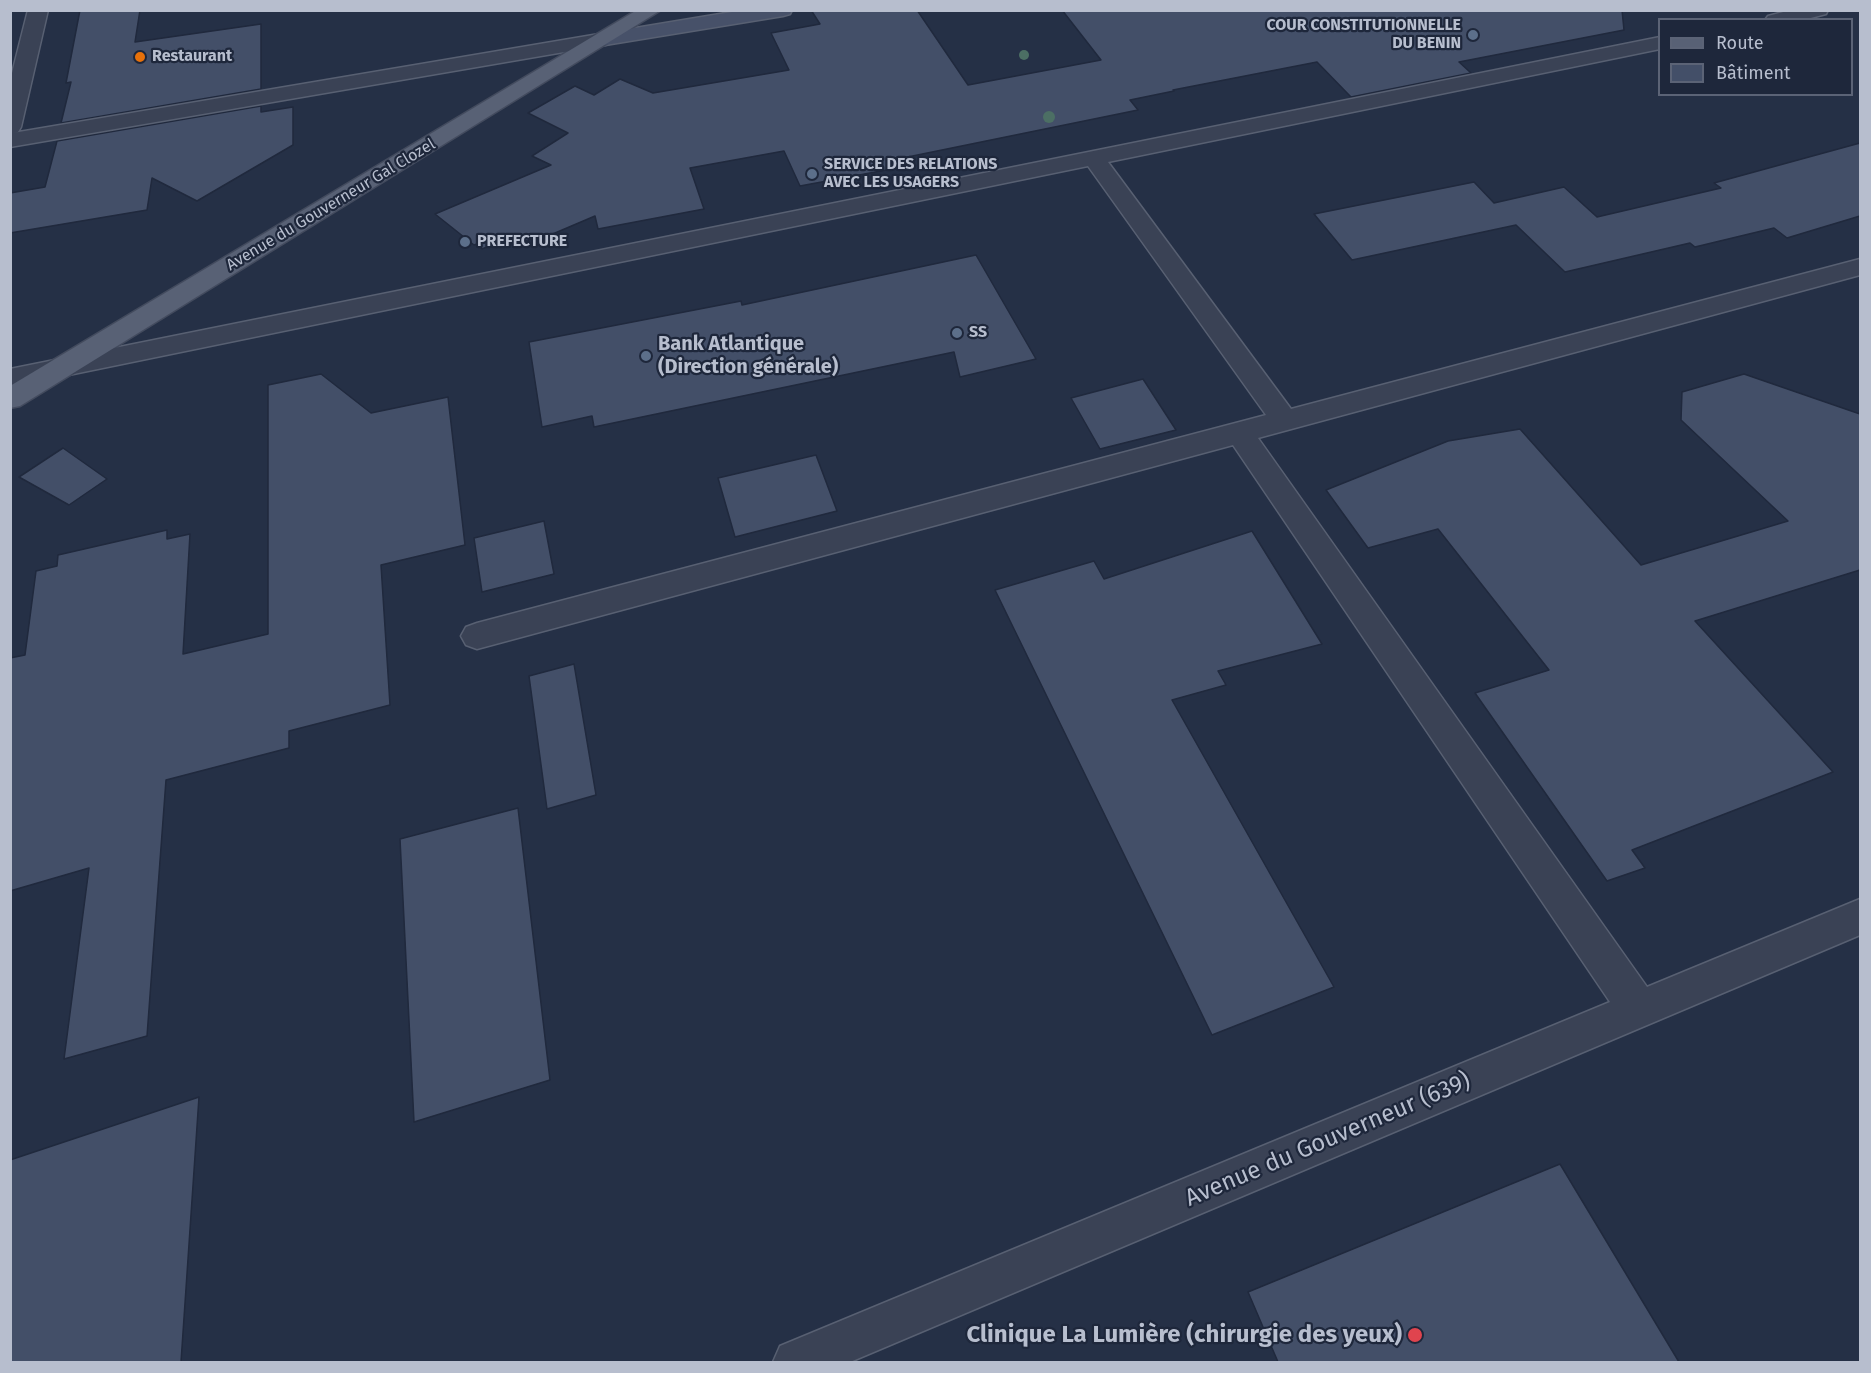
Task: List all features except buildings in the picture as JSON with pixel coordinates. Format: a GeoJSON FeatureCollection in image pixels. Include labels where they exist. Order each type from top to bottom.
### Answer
{"type":"FeatureCollection","features":[{"type":"Feature","properties":{"kind":"main road","name":"Avenue du Gouverneur Gal Clozel"},"geometry":{"type":"LineString","coordinates":[[10,399],[652,10]]}},
{"type":"Feature","properties":{"kind":"street"},"geometry":{"type":"LineString","coordinates":[[10,128],[38,10]]}},
{"type":"Feature","properties":{"kind":"street"},"geometry":{"type":"LineString","coordinates":[[10,140],[783,10]]}},
{"type":"Feature","properties":{"kind":"street"},"geometry":{"type":"LineString","coordinates":[[1784,18],[1819,10]]}},
{"type":"Feature","properties":{"kind":"street"},"geometry":{"type":"LineString","coordinates":[[10,378],[1658,43]]}},
{"type":"Feature","properties":{"kind":"street"},"geometry":{"type":"LineString","coordinates":[[1094,158],[1285,421]]}},
{"type":"Feature","properties":{"kind":"street"},"geometry":{"type":"LineString","coordinates":[[477,636],[1860,267]]}},
{"type":"Feature","properties":{"kind":"street"},"geometry":{"type":"LineString","coordinates":[[1239,432],[1639,1010]]}},
{"type":"Feature","properties":{"kind":"street","name":"Avenue du Gouverneur (639)"},"geometry":{"type":"LineString","coordinates":[[796,1362],[1860,917]]}},
{"type":"Feature","properties":{"kind":"place","name":"COUR CONSTITUTIONNELLE DU BENIN"},"geometry":{"type":"Point","coordinates":[1473,35]}},
{"type":"Feature","properties":{"kind":"place","name":"Restaurant"},"geometry":{"type":"Point","coordinates":[140,57]}},
{"type":"Feature","properties":{"kind":"place","name":"SERVICE DES RELATIONS AVEC LES USAGERS"},"geometry":{"type":"Point","coordinates":[812,174]}},
{"type":"Feature","properties":{"kind":"place","name":"PREFECTURE"},"geometry":{"type":"Point","coordinates":[465,242]}},
{"type":"Feature","properties":{"kind":"place","name":"SS"},"geometry":{"type":"Point","coordinates":[957,333]}},
{"type":"Feature","properties":{"kind":"place","name":"Bank Atlantique (Direction générale)"},"geometry":{"type":"Point","coordinates":[646,356]}},
{"type":"Feature","properties":{"kind":"place","name":"Clinique La Lumière (chirurgie des yeux)"},"geometry":{"type":"Point","coordinates":[1415,1335]}}]}
